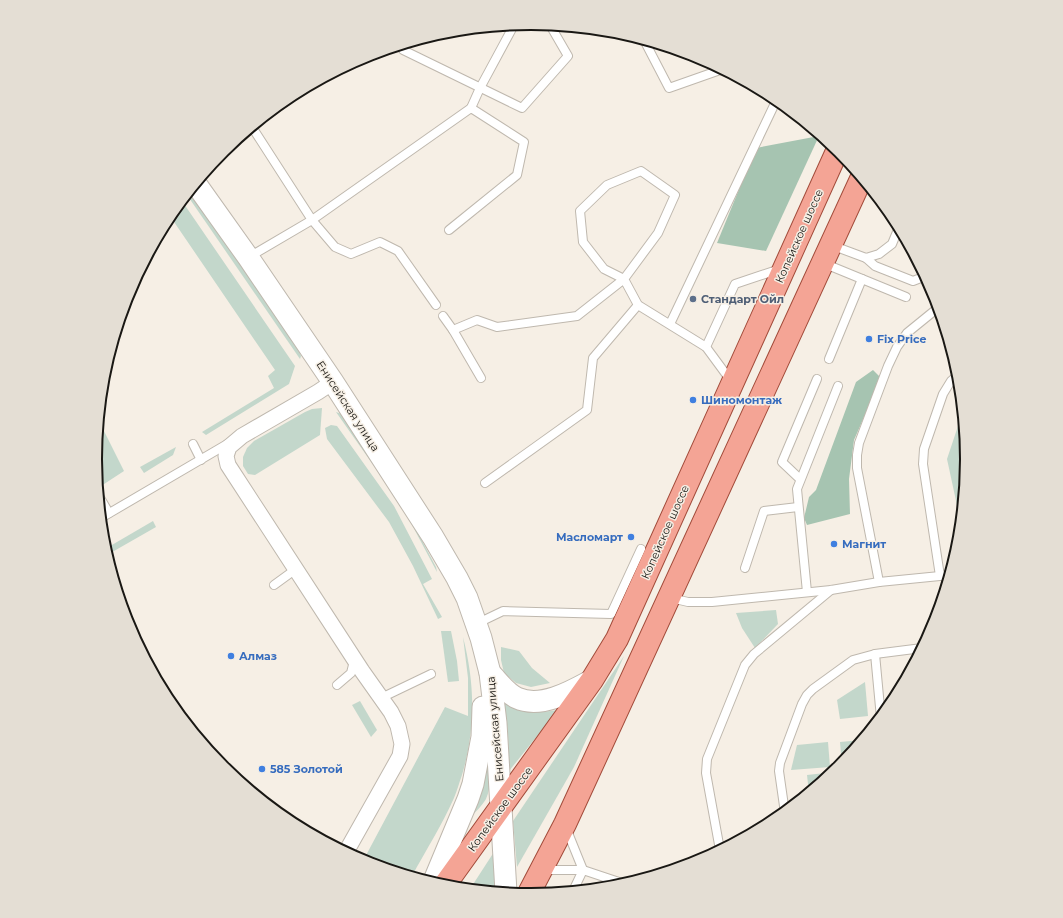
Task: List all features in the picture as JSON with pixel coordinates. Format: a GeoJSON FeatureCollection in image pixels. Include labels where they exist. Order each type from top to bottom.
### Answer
{"type":"FeatureCollection","features":[{"type":"Feature","properties":{"kind":"main road","name":"Копейское шоссе"},"geometry":{"type":"LineString","coordinates":[[448,880],[592,680],[616,639],[835,156]]}},
{"type":"Feature","properties":{"kind":"main road"},"geometry":{"type":"LineString","coordinates":[[532,888],[565,824],[859,183]]}},
{"type":"Feature","properties":{"kind":"street","name":"Енисейская улица"},"geometry":{"type":"LineString","coordinates":[[199,188],[333,382],[433,537],[467,598],[490,673],[496,724],[506,887]]}},
{"type":"Feature","properties":{"kind":"street"},"geometry":{"type":"LineString","coordinates":[[333,382],[242,436],[229,448],[226,456],[228,465],[354,660],[391,712],[398,726],[402,744],[400,756],[349,847]]}},
{"type":"Feature","properties":{"kind":"street","name":"Енисейская улица"},"geometry":{"type":"LineString","coordinates":[[436,877],[473,784],[482,737],[484,701],[483,672],[478,631]]}},
{"type":"Feature","properties":{"kind":"street"},"geometry":{"type":"LineString","coordinates":[[490,673],[507,691],[517,698],[530,702],[545,700],[569,693],[592,680]]}},
{"type":"Feature","properties":{"kind":"lane"},"geometry":{"type":"LineString","coordinates":[[248,257],[312,220],[471,108],[511,31]]}},
{"type":"Feature","properties":{"kind":"lane"},"geometry":{"type":"LineString","coordinates":[[403,50],[522,108],[568,56],[553,31]]}},
{"type":"Feature","properties":{"kind":"lane"},"geometry":{"type":"LineString","coordinates":[[647,46],[669,88],[716,72]]}},
{"type":"Feature","properties":{"kind":"lane"},"geometry":{"type":"LineString","coordinates":[[670,324],[774,105]]}},
{"type":"Feature","properties":{"kind":"lane"},"geometry":{"type":"LineString","coordinates":[[449,230],[517,174],[524,142],[471,108]]}},
{"type":"Feature","properties":{"kind":"lane"},"geometry":{"type":"LineString","coordinates":[[255,131],[312,220],[335,247],[351,254],[380,242],[398,251],[436,305]]}},
{"type":"Feature","properties":{"kind":"lane"},"geometry":{"type":"LineString","coordinates":[[453,330],[477,320],[497,327],[577,316],[624,279],[658,233],[675,195],[641,171],[608,185],[580,211],[583,242],[604,269],[624,279],[638,305],[706,347],[732,383]]}},
{"type":"Feature","properties":{"kind":"lane"},"geometry":{"type":"LineString","coordinates":[[826,254],[866,258],[879,254],[892,244],[896,234]]}},
{"type":"Feature","properties":{"kind":"lane"},"geometry":{"type":"LineString","coordinates":[[826,254],[862,279],[906,296]]}},
{"type":"Feature","properties":{"kind":"lane"},"geometry":{"type":"LineString","coordinates":[[866,258],[875,266],[913,281],[920,278]]}},
{"type":"Feature","properties":{"kind":"lane"},"geometry":{"type":"LineString","coordinates":[[706,347],[734,284],[784,268]]}},
{"type":"Feature","properties":{"kind":"lane"},"geometry":{"type":"LineString","coordinates":[[829,359],[862,279]]}},
{"type":"Feature","properties":{"kind":"lane"},"geometry":{"type":"LineString","coordinates":[[485,483],[587,410],[592,358],[638,305]]}},
{"type":"Feature","properties":{"kind":"lane"},"geometry":{"type":"LineString","coordinates":[[879,582],[857,468],[859,443],[888,366],[897,347],[907,333],[934,311]]}},
{"type":"Feature","properties":{"kind":"lane"},"geometry":{"type":"LineString","coordinates":[[443,316],[453,330],[480,378]]}},
{"type":"Feature","properties":{"kind":"lane"},"geometry":{"type":"LineString","coordinates":[[800,479],[782,462],[817,379]]}},
{"type":"Feature","properties":{"kind":"lane"},"geometry":{"type":"LineString","coordinates":[[940,576],[923,464],[924,449],[943,394],[953,379]]}},
{"type":"Feature","properties":{"kind":"lane"},"geometry":{"type":"LineString","coordinates":[[807,592],[797,489],[838,386]]}},
{"type":"Feature","properties":{"kind":"lane"},"geometry":{"type":"LineString","coordinates":[[106,515],[242,436]]}},
{"type":"Feature","properties":{"kind":"lane"},"geometry":{"type":"LineString","coordinates":[[193,444],[201,460]]}},
{"type":"Feature","properties":{"kind":"lane"},"geometry":{"type":"LineString","coordinates":[[105,506],[109,513]]}},
{"type":"Feature","properties":{"kind":"lane"},"geometry":{"type":"LineString","coordinates":[[745,568],[764,510],[798,507]]}},
{"type":"Feature","properties":{"kind":"lane"},"geometry":{"type":"LineString","coordinates":[[478,631],[502,611],[611,614],[640,549]]}},
{"type":"Feature","properties":{"kind":"lane"},"geometry":{"type":"LineString","coordinates":[[274,585],[296,569]]}},
{"type":"Feature","properties":{"kind":"lane"},"geometry":{"type":"LineString","coordinates":[[668,598],[688,602],[712,602],[831,590],[879,582],[944,576]]}},
{"type":"Feature","properties":{"kind":"lane"},"geometry":{"type":"LineString","coordinates":[[719,845],[706,773],[707,759],[745,665],[754,654],[831,590]]}},
{"type":"Feature","properties":{"kind":"lane"},"geometry":{"type":"LineString","coordinates":[[784,806],[779,771],[780,763],[802,704],[807,695],[853,660],[875,654],[916,649]]}},
{"type":"Feature","properties":{"kind":"lane"},"geometry":{"type":"LineString","coordinates":[[875,654],[880,708]]}},
{"type":"Feature","properties":{"kind":"lane"},"geometry":{"type":"LineString","coordinates":[[337,686],[352,673],[354,660]]}},
{"type":"Feature","properties":{"kind":"lane"},"geometry":{"type":"LineString","coordinates":[[381,698],[431,674]]}},
{"type":"Feature","properties":{"kind":"lane"},"geometry":{"type":"LineString","coordinates":[[565,824],[583,870],[576,885]]}},
{"type":"Feature","properties":{"kind":"lane"},"geometry":{"type":"LineString","coordinates":[[541,870],[583,870],[614,880]]}},
{"type":"Feature","properties":{"kind":"green space"},"geometry":{"type":"Polygon","coordinates":[[[815,137],[817,139],[766,251],[717,243],[756,148],[815,137]]]}},
{"type":"Feature","properties":{"kind":"green space"},"geometry":{"type":"Polygon","coordinates":[[[193,196],[298,348],[301,356],[300,359],[190,199],[193,196]]]}},
{"type":"Feature","properties":{"kind":"green space"},"geometry":{"type":"Polygon","coordinates":[[[185,206],[295,366],[289,384],[206,435],[202,432],[274,388],[268,376],[275,370],[174,222],[185,206]]]}},
{"type":"Feature","properties":{"kind":"green space"},"geometry":{"type":"Polygon","coordinates":[[[873,370],[881,378],[854,440],[849,479],[850,514],[807,525],[804,518],[809,497],[816,490],[856,382],[873,370]]]}},
{"type":"Feature","properties":{"kind":"green space"},"geometry":{"type":"Polygon","coordinates":[[[322,408],[320,435],[255,475],[248,474],[243,466],[243,457],[247,448],[254,441],[305,412],[312,409],[322,408]]]}},
{"type":"Feature","properties":{"kind":"green space"},"geometry":{"type":"Polygon","coordinates":[[[336,412],[342,414],[403,505],[436,567],[437,572],[402,506],[336,412]]]}},
{"type":"Feature","properties":{"kind":"green space"},"geometry":{"type":"Polygon","coordinates":[[[959,423],[960,487],[958,509],[947,459],[959,423]]]}},
{"type":"Feature","properties":{"kind":"green space"},"geometry":{"type":"Polygon","coordinates":[[[331,425],[337,426],[394,506],[432,579],[423,584],[442,617],[438,619],[413,566],[389,522],[327,439],[325,428],[331,425]]]}},
{"type":"Feature","properties":{"kind":"green space"},"geometry":{"type":"Polygon","coordinates":[[[103,429],[124,471],[103,485],[103,429]]]}},
{"type":"Feature","properties":{"kind":"green space"},"geometry":{"type":"Polygon","coordinates":[[[176,447],[173,455],[144,473],[140,467],[176,447]]]}},
{"type":"Feature","properties":{"kind":"green space"},"geometry":{"type":"Polygon","coordinates":[[[153,521],[156,527],[113,552],[111,545],[153,521]]]}},
{"type":"Feature","properties":{"kind":"green space"},"geometry":{"type":"Polygon","coordinates":[[[776,610],[778,624],[755,648],[742,628],[736,613],[776,610]]]}},
{"type":"Feature","properties":{"kind":"green space"},"geometry":{"type":"Polygon","coordinates":[[[441,631],[451,631],[459,681],[448,682],[441,631]]]}},
{"type":"Feature","properties":{"kind":"green space"},"geometry":{"type":"Polygon","coordinates":[[[463,637],[472,689],[472,723],[467,758],[454,798],[415,871],[366,855],[445,707],[468,716],[468,678],[463,637]]]}},
{"type":"Feature","properties":{"kind":"green space"},"geometry":{"type":"Polygon","coordinates":[[[501,647],[519,651],[532,668],[550,683],[531,687],[516,683],[504,673],[501,660],[501,647]]]}},
{"type":"Feature","properties":{"kind":"green space"},"geometry":{"type":"Polygon","coordinates":[[[624,656],[574,767],[517,867],[513,821],[624,656]]]}},
{"type":"Feature","properties":{"kind":"green space"},"geometry":{"type":"Polygon","coordinates":[[[865,682],[868,716],[840,719],[837,700],[865,682]]]}},
{"type":"Feature","properties":{"kind":"green space"},"geometry":{"type":"Polygon","coordinates":[[[503,697],[530,711],[542,712],[558,710],[509,771],[508,732],[503,697]]]}},
{"type":"Feature","properties":{"kind":"green space"},"geometry":{"type":"Polygon","coordinates":[[[360,701],[377,730],[371,737],[352,705],[360,701]]]}},
{"type":"Feature","properties":{"kind":"green space"},"geometry":{"type":"Polygon","coordinates":[[[855,741],[841,756],[840,742],[855,741]]]}},
{"type":"Feature","properties":{"kind":"green space"},"geometry":{"type":"Polygon","coordinates":[[[828,742],[830,767],[791,770],[797,745],[828,742]]]}},
{"type":"Feature","properties":{"kind":"green space"},"geometry":{"type":"Polygon","coordinates":[[[489,756],[490,783],[488,794],[483,804],[470,818],[481,792],[489,756]]]}},
{"type":"Feature","properties":{"kind":"green space"},"geometry":{"type":"Polygon","coordinates":[[[823,773],[808,787],[807,775],[823,773]]]}},
{"type":"Feature","properties":{"kind":"green space"},"geometry":{"type":"Polygon","coordinates":[[[494,852],[496,886],[473,884],[494,852]]]}},
{"type":"Feature","properties":{"kind":"place","name":"Стандарт Ойл"},"geometry":{"type":"Point","coordinates":[693,299]}},
{"type":"Feature","properties":{"kind":"place","name":"Fix Price"},"geometry":{"type":"Point","coordinates":[869,339]}},
{"type":"Feature","properties":{"kind":"place","name":"Шиномонтаж"},"geometry":{"type":"Point","coordinates":[693,400]}},
{"type":"Feature","properties":{"kind":"place","name":"Масломарт"},"geometry":{"type":"Point","coordinates":[631,537]}},
{"type":"Feature","properties":{"kind":"place","name":"Магнит"},"geometry":{"type":"Point","coordinates":[834,544]}},
{"type":"Feature","properties":{"kind":"place","name":"Алмаз"},"geometry":{"type":"Point","coordinates":[231,656]}},
{"type":"Feature","properties":{"kind":"place","name":"585 Золотой"},"geometry":{"type":"Point","coordinates":[262,769]}}]}
